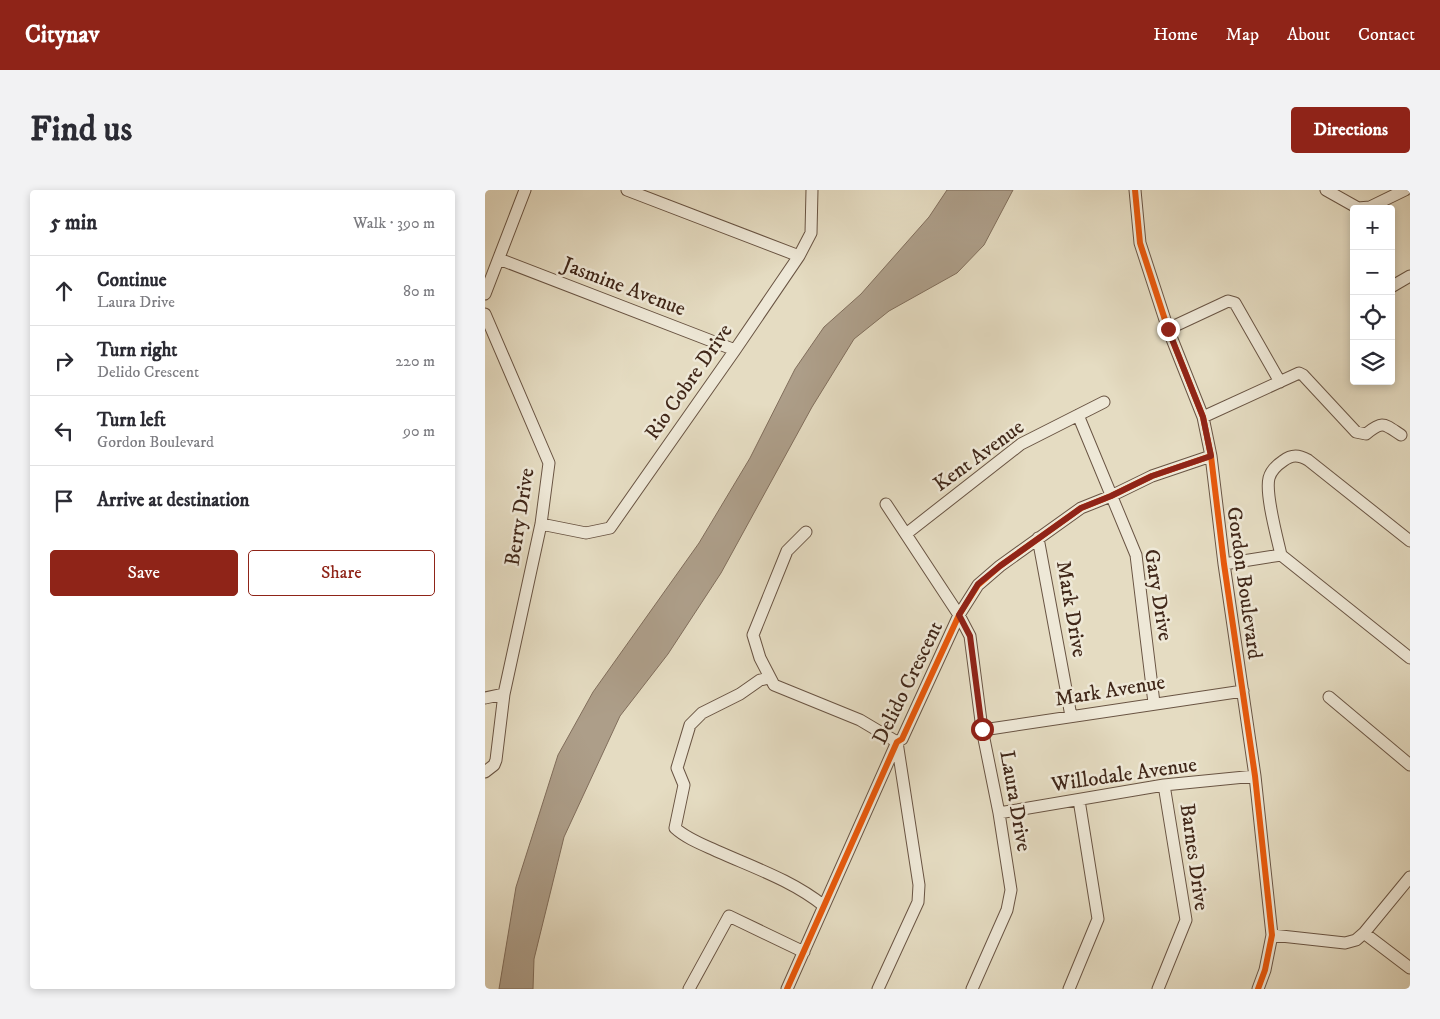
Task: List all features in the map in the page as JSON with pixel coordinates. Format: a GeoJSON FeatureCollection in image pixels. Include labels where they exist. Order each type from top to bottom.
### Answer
{"type":"FeatureCollection","features":[{"type":"Feature","properties":{"kind":"street"},"geometry":{"type":"LineString","coordinates":[[485,294],[525,190]]}},
{"type":"Feature","properties":{"kind":"street"},"geometry":{"type":"LineString","coordinates":[[627,190],[799,256]]}},
{"type":"Feature","properties":{"kind":"street","name":"Rio Cobre Drive"},"geometry":{"type":"LineString","coordinates":[[541,524],[586,532],[610,528],[799,256],[811,232],[813,190]]}},
{"type":"Feature","properties":{"kind":"street","name":"Gordon Boulevard"},"geometry":{"type":"LineString","coordinates":[[1135,190],[1140,243],[1168,329],[1203,417],[1211,456],[1255,776],[1272,935],[1265,970],[1258,989]]}},
{"type":"Feature","properties":{"kind":"street"},"geometry":{"type":"LineString","coordinates":[[1326,190],[1358,208],[1370,207],[1406,190],[1410,196]]}},
{"type":"Feature","properties":{"kind":"street","name":"Jasmine Avenue"},"geometry":{"type":"LineString","coordinates":[[499,258],[735,350]]}},
{"type":"Feature","properties":{"kind":"street"},"geometry":{"type":"LineString","coordinates":[[1395,285],[1410,276]]}},
{"type":"Feature","properties":{"kind":"street"},"geometry":{"type":"LineString","coordinates":[[1168,329],[1228,301],[1235,303],[1280,382]]}},
{"type":"Feature","properties":{"kind":"street","name":"Berry Drive"},"geometry":{"type":"LineString","coordinates":[[485,314],[549,463],[541,524],[489,769]]}},
{"type":"Feature","properties":{"kind":"street"},"geometry":{"type":"LineString","coordinates":[[1203,417],[1299,373],[1356,432],[1366,434],[1377,425],[1382,424],[1401,436]]}},
{"type":"Feature","properties":{"kind":"street","name":"Kent Avenue"},"geometry":{"type":"LineString","coordinates":[[906,534],[1021,444],[1105,402]]}},
{"type":"Feature","properties":{"kind":"street"},"geometry":{"type":"LineString","coordinates":[[1078,415],[1111,496]]}},
{"type":"Feature","properties":{"kind":"street","name":"Delido Crescent"},"geometry":{"type":"LineString","coordinates":[[787,989],[897,742],[902,738],[959,615],[978,584],[1081,508],[1152,476],[1211,456]]}},
{"type":"Feature","properties":{"kind":"street"},"geometry":{"type":"LineString","coordinates":[[1410,542],[1308,460],[1290,456],[1273,470],[1269,478],[1268,486],[1271,508],[1281,555],[1410,658]]}},
{"type":"Feature","properties":{"kind":"street","name":"Gary Drive"},"geometry":{"type":"LineString","coordinates":[[1111,496],[1136,555],[1154,703]]}},
{"type":"Feature","properties":{"kind":"street","name":"Laura Drive"},"geometry":{"type":"LineString","coordinates":[[886,504],[959,615],[970,636],[983,730],[1011,890],[1007,910],[972,989]]}},
{"type":"Feature","properties":{"kind":"street"},"geometry":{"type":"LineString","coordinates":[[806,532],[787,552],[753,635],[760,658],[769,678],[775,685],[860,720],[897,742],[919,885],[918,902],[878,989]]}},
{"type":"Feature","properties":{"kind":"street","name":"Mark Drive"},"geometry":{"type":"LineString","coordinates":[[1038,538],[1071,716]]}},
{"type":"Feature","properties":{"kind":"street"},"geometry":{"type":"LineString","coordinates":[[1225,564],[1281,555]]}},
{"type":"Feature","properties":{"kind":"street"},"geometry":{"type":"LineString","coordinates":[[769,678],[760,680],[740,694],[702,713],[690,725],[677,768],[685,784],[675,828],[697,842],[808,893],[824,906]]}},
{"type":"Feature","properties":{"kind":"street","name":"Mark Avenue"},"geometry":{"type":"LineString","coordinates":[[983,730],[1243,691]]}},
{"type":"Feature","properties":{"kind":"street"},"geometry":{"type":"LineString","coordinates":[[485,698],[504,694]]}},
{"type":"Feature","properties":{"kind":"street"},"geometry":{"type":"LineString","coordinates":[[1329,697],[1410,765]]}},
{"type":"Feature","properties":{"kind":"street","name":"Willodale Avenue"},"geometry":{"type":"LineString","coordinates":[[999,813],[1164,785],[1255,776]]}},
{"type":"Feature","properties":{"kind":"street","name":"Barnes Drive"},"geometry":{"type":"LineString","coordinates":[[1158,989],[1186,920],[1164,785]]}},
{"type":"Feature","properties":{"kind":"street"},"geometry":{"type":"LineString","coordinates":[[1069,989],[1099,919],[1079,800]]}},
{"type":"Feature","properties":{"kind":"street"},"geometry":{"type":"LineString","coordinates":[[1272,935],[1345,943],[1356,940],[1364,933],[1410,877]]}},
{"type":"Feature","properties":{"kind":"street"},"geometry":{"type":"LineString","coordinates":[[689,989],[729,916],[804,952]]}},
{"type":"Feature","properties":{"kind":"street"},"geometry":{"type":"LineString","coordinates":[[1364,933],[1410,968]]}},
{"type":"Feature","properties":{"kind":"shaded area"},"geometry":{"type":"Polygon","coordinates":[[[947,190],[1013,190],[984,245],[957,273],[889,311],[854,339],[812,407],[721,573],[668,654],[620,716],[564,837],[534,959],[533,989],[499,989],[516,887],[558,755],[593,692],[699,543],[750,458],[795,369],[824,327],[861,294],[929,217],[947,190]]]}},
{"type":"Feature","properties":{"kind":"cycle path"},"geometry":{"type":"LineString","coordinates":[[1135,190],[1140,243],[1168,329],[1203,417],[1211,456],[1224,564],[1255,776],[1272,935],[1265,970],[1258,989]]}},
{"type":"Feature","properties":{"kind":"cycle path"},"geometry":{"type":"LineString","coordinates":[[787,989],[897,742],[902,739],[959,615],[978,585],[1000,566],[1081,508],[1152,476],[1211,456]]}},
{"type":"Feature","properties":{"kind":"route"},"geometry":{"type":"LineString","coordinates":[[982,729],[970,636],[959,615],[978,584],[1081,508],[1152,476],[1211,456],[1203,417],[1168,329]]}}]}
